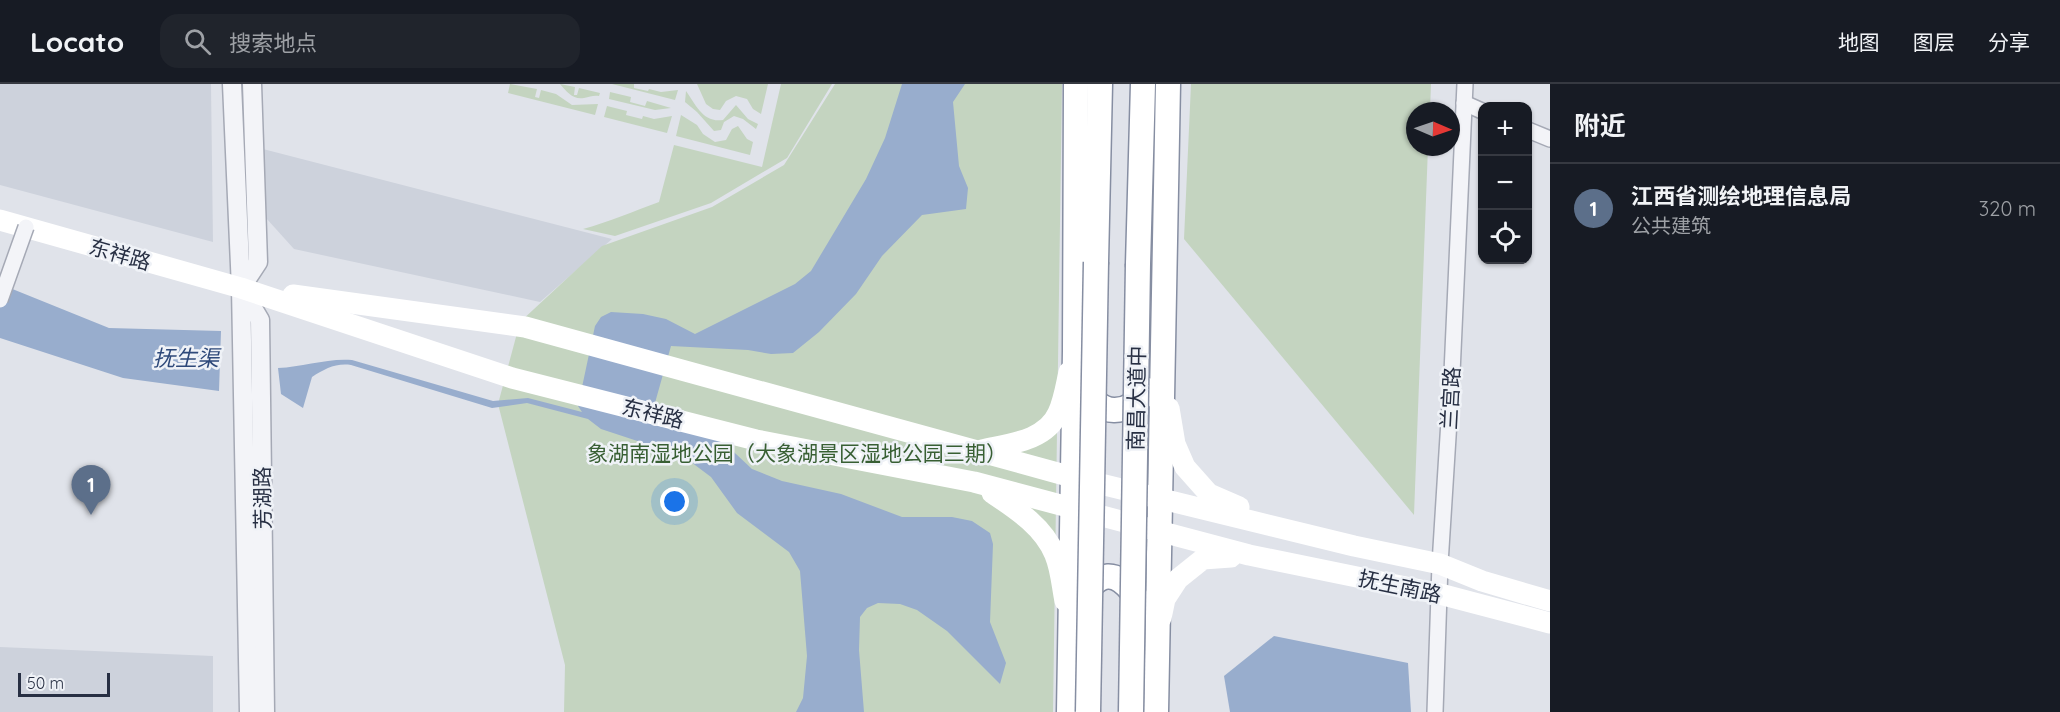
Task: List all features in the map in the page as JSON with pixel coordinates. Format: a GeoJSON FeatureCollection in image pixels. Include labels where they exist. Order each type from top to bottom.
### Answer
{"type":"FeatureCollection","features":[{"type":"Feature","properties":{"kind":"highway"},"geometry":{"type":"LineString","coordinates":[[1069,712],[1075,351],[1076,84]]}},
{"type":"Feature","properties":{"kind":"highway","name":"南昌大道中"},"geometry":{"type":"LineString","coordinates":[[1089,712],[1100,84]]}},
{"type":"Feature","properties":{"kind":"highway","name":"南昌大道中"},"geometry":{"type":"LineString","coordinates":[[1131,712],[1143,84]]}},
{"type":"Feature","properties":{"kind":"highway"},"geometry":{"type":"LineString","coordinates":[[1156,712],[1168,84]]}},
{"type":"Feature","properties":{"kind":"highway"},"geometry":{"type":"LineString","coordinates":[[1075,351],[1089,393],[1100,407],[1114,411],[1125,409],[1146,393],[1162,368]]}},
{"type":"Feature","properties":{"kind":"highway"},"geometry":{"type":"LineString","coordinates":[[1070,625],[1083,593],[1098,579],[1107,575],[1118,578],[1135,594],[1156,638]]}},
{"type":"Feature","properties":{"kind":"main road","name":"东祥路"},"geometry":{"type":"LineString","coordinates":[[0,220],[241,288],[512,378],[756,440],[974,482],[1249,555]]}},
{"type":"Feature","properties":{"kind":"main road","name":"东祥路"},"geometry":{"type":"LineString","coordinates":[[241,288],[525,327],[1072,477],[1283,528]]}},
{"type":"Feature","properties":{"kind":"main road"},"geometry":{"type":"LineString","coordinates":[[976,451],[1022,441],[1044,431],[1058,414],[1075,351]]}},
{"type":"Feature","properties":{"kind":"main road"},"geometry":{"type":"LineString","coordinates":[[1162,368],[1174,444],[1185,467],[1209,494],[1283,528]]}},
{"type":"Feature","properties":{"kind":"main road"},"geometry":{"type":"LineString","coordinates":[[974,482],[1021,512],[1037,528],[1055,555],[1070,625]]}},
{"type":"Feature","properties":{"kind":"main road","name":"抚生南路"},"geometry":{"type":"LineString","coordinates":[[1283,528],[1440,564],[1482,582],[1550,601]]}},
{"type":"Feature","properties":{"kind":"main road"},"geometry":{"type":"LineString","coordinates":[[1156,638],[1165,599],[1178,579],[1203,558],[1249,555]]}},
{"type":"Feature","properties":{"kind":"main road","name":"抚生南路"},"geometry":{"type":"LineString","coordinates":[[1249,555],[1440,594],[1550,623]]}},
{"type":"Feature","properties":{"kind":"street","name":"芳湖路"},"geometry":{"type":"LineString","coordinates":[[231,84],[241,288],[249,712]]}},
{"type":"Feature","properties":{"kind":"street"},"geometry":{"type":"LineString","coordinates":[[241,288],[258,262],[252,84]]}},
{"type":"Feature","properties":{"kind":"street","name":"兰宫路"},"geometry":{"type":"LineString","coordinates":[[1435,712],[1440,564],[1452,373],[1465,84]]}},
{"type":"Feature","properties":{"kind":"street"},"geometry":{"type":"LineString","coordinates":[[1464,103],[1478,109]]}},
{"type":"Feature","properties":{"kind":"street"},"geometry":{"type":"LineString","coordinates":[[1532,132],[1550,139]]}},
{"type":"Feature","properties":{"kind":"street"},"geometry":{"type":"LineString","coordinates":[[0,300],[26,227]]}},
{"type":"Feature","properties":{"kind":"street","name":"芳湖路"},"geometry":{"type":"LineString","coordinates":[[241,288],[260,320],[265,712]]}},
{"type":"Feature","properties":{"kind":"shaded area"},"geometry":{"type":"Polygon","coordinates":[[[0,84],[211,84],[213,242],[0,185],[0,84]]]}},
{"type":"Feature","properties":{"kind":"shaded area"},"geometry":{"type":"Polygon","coordinates":[[[263,149],[612,239],[540,302],[294,249],[266,218],[263,149]]]}},
{"type":"Feature","properties":{"kind":"shaded area"},"geometry":{"type":"Polygon","coordinates":[[[0,647],[213,656],[213,712],[0,712],[0,647]]]}},
{"type":"Feature","properties":{"kind":"green space"},"geometry":{"type":"Polygon","coordinates":[[[510,84],[537,89],[535,97],[539,98],[541,90],[556,94],[572,105],[598,104],[595,115],[508,93],[510,84]]]}},
{"type":"Feature","properties":{"kind":"green space"},"geometry":{"type":"Polygon","coordinates":[[[560,84],[575,87],[574,95],[577,95],[579,88],[600,93],[599,96],[577,98],[570,95],[560,84]]]}},
{"type":"Feature","properties":{"kind":"green space"},"geometry":{"type":"Polygon","coordinates":[[[612,84],[634,84],[634,88],[648,91],[649,89],[661,92],[678,90],[675,100],[612,84]]]}},
{"type":"Feature","properties":{"kind":"green space"},"geometry":{"type":"Polygon","coordinates":[[[697,84],[768,84],[761,114],[753,109],[747,99],[736,96],[726,101],[720,110],[713,109],[706,104],[697,84]]]}},
{"type":"Feature","properties":{"kind":"green space"},"geometry":{"type":"Polygon","coordinates":[[[781,84],[832,84],[787,158],[711,203],[615,236],[583,229],[659,202],[674,145],[762,167],[781,84]]]}},
{"type":"Feature","properties":{"kind":"green space","name":"象湖南湿地公园（大象湖景区湿地公园三期）"},"geometry":{"type":"Polygon","coordinates":[[[835,84],[1062,84],[1053,712],[564,712],[565,665],[498,404],[520,322],[602,246],[712,207],[784,165],[835,84]]]}},
{"type":"Feature","properties":{"kind":"green space"},"geometry":{"type":"Polygon","coordinates":[[[1191,84],[1431,84],[1430,102],[1406,102],[1406,156],[1428,156],[1414,515],[1184,239],[1191,84]]]}},
{"type":"Feature","properties":{"kind":"green space"},"geometry":{"type":"Polygon","coordinates":[[[686,91],[701,112],[710,119],[723,120],[736,105],[748,119],[758,124],[756,129],[743,119],[734,116],[724,122],[721,130],[714,131],[685,102],[686,91]]]}},
{"type":"Feature","properties":{"kind":"green space"},"geometry":{"type":"Polygon","coordinates":[[[610,92],[631,97],[630,102],[645,106],[647,101],[671,108],[655,110],[609,99],[610,92]]]}},
{"type":"Feature","properties":{"kind":"green space"},"geometry":{"type":"Polygon","coordinates":[[[607,106],[627,111],[626,115],[642,119],[643,116],[654,119],[672,116],[667,133],[604,117],[607,106]]]}},
{"type":"Feature","properties":{"kind":"green space"},"geometry":{"type":"Polygon","coordinates":[[[681,115],[697,125],[703,134],[715,142],[726,140],[732,129],[738,126],[747,139],[753,142],[750,155],[676,136],[681,115]]]}},
{"type":"Feature","properties":{"kind":"water"},"geometry":{"type":"Polygon","coordinates":[[[902,84],[965,84],[953,102],[959,166],[968,188],[966,209],[922,215],[882,256],[856,294],[819,332],[793,353],[771,354],[748,350],[671,346],[651,417],[720,439],[752,469],[782,481],[841,494],[902,517],[952,517],[972,521],[990,533],[993,544],[990,622],[1006,663],[1000,684],[947,631],[917,610],[900,604],[878,603],[867,608],[860,617],[859,650],[864,712],[796,712],[803,698],[807,656],[800,571],[789,552],[737,513],[711,477],[683,456],[601,429],[588,419],[527,403],[492,408],[351,365],[335,366],[312,377],[303,408],[281,394],[278,368],[333,360],[352,360],[493,401],[528,398],[582,412],[578,406],[595,326],[601,317],[611,312],[643,314],[666,319],[695,334],[795,284],[811,271],[866,179],[885,138],[902,84]]]}},
{"type":"Feature","properties":{"kind":"water","name":"抚生渠"},"geometry":{"type":"Polygon","coordinates":[[[0,284],[109,328],[221,331],[219,391],[123,378],[0,338],[0,284]]]}},
{"type":"Feature","properties":{"kind":"water"},"geometry":{"type":"Polygon","coordinates":[[[1274,636],[1408,663],[1411,712],[1230,712],[1224,676],[1274,636]]]}},
{"type":"Feature","properties":{"kind":"place","name":"江西省测绘地理信息局"},"geometry":{"type":"Point","coordinates":[91,515]}}]}
